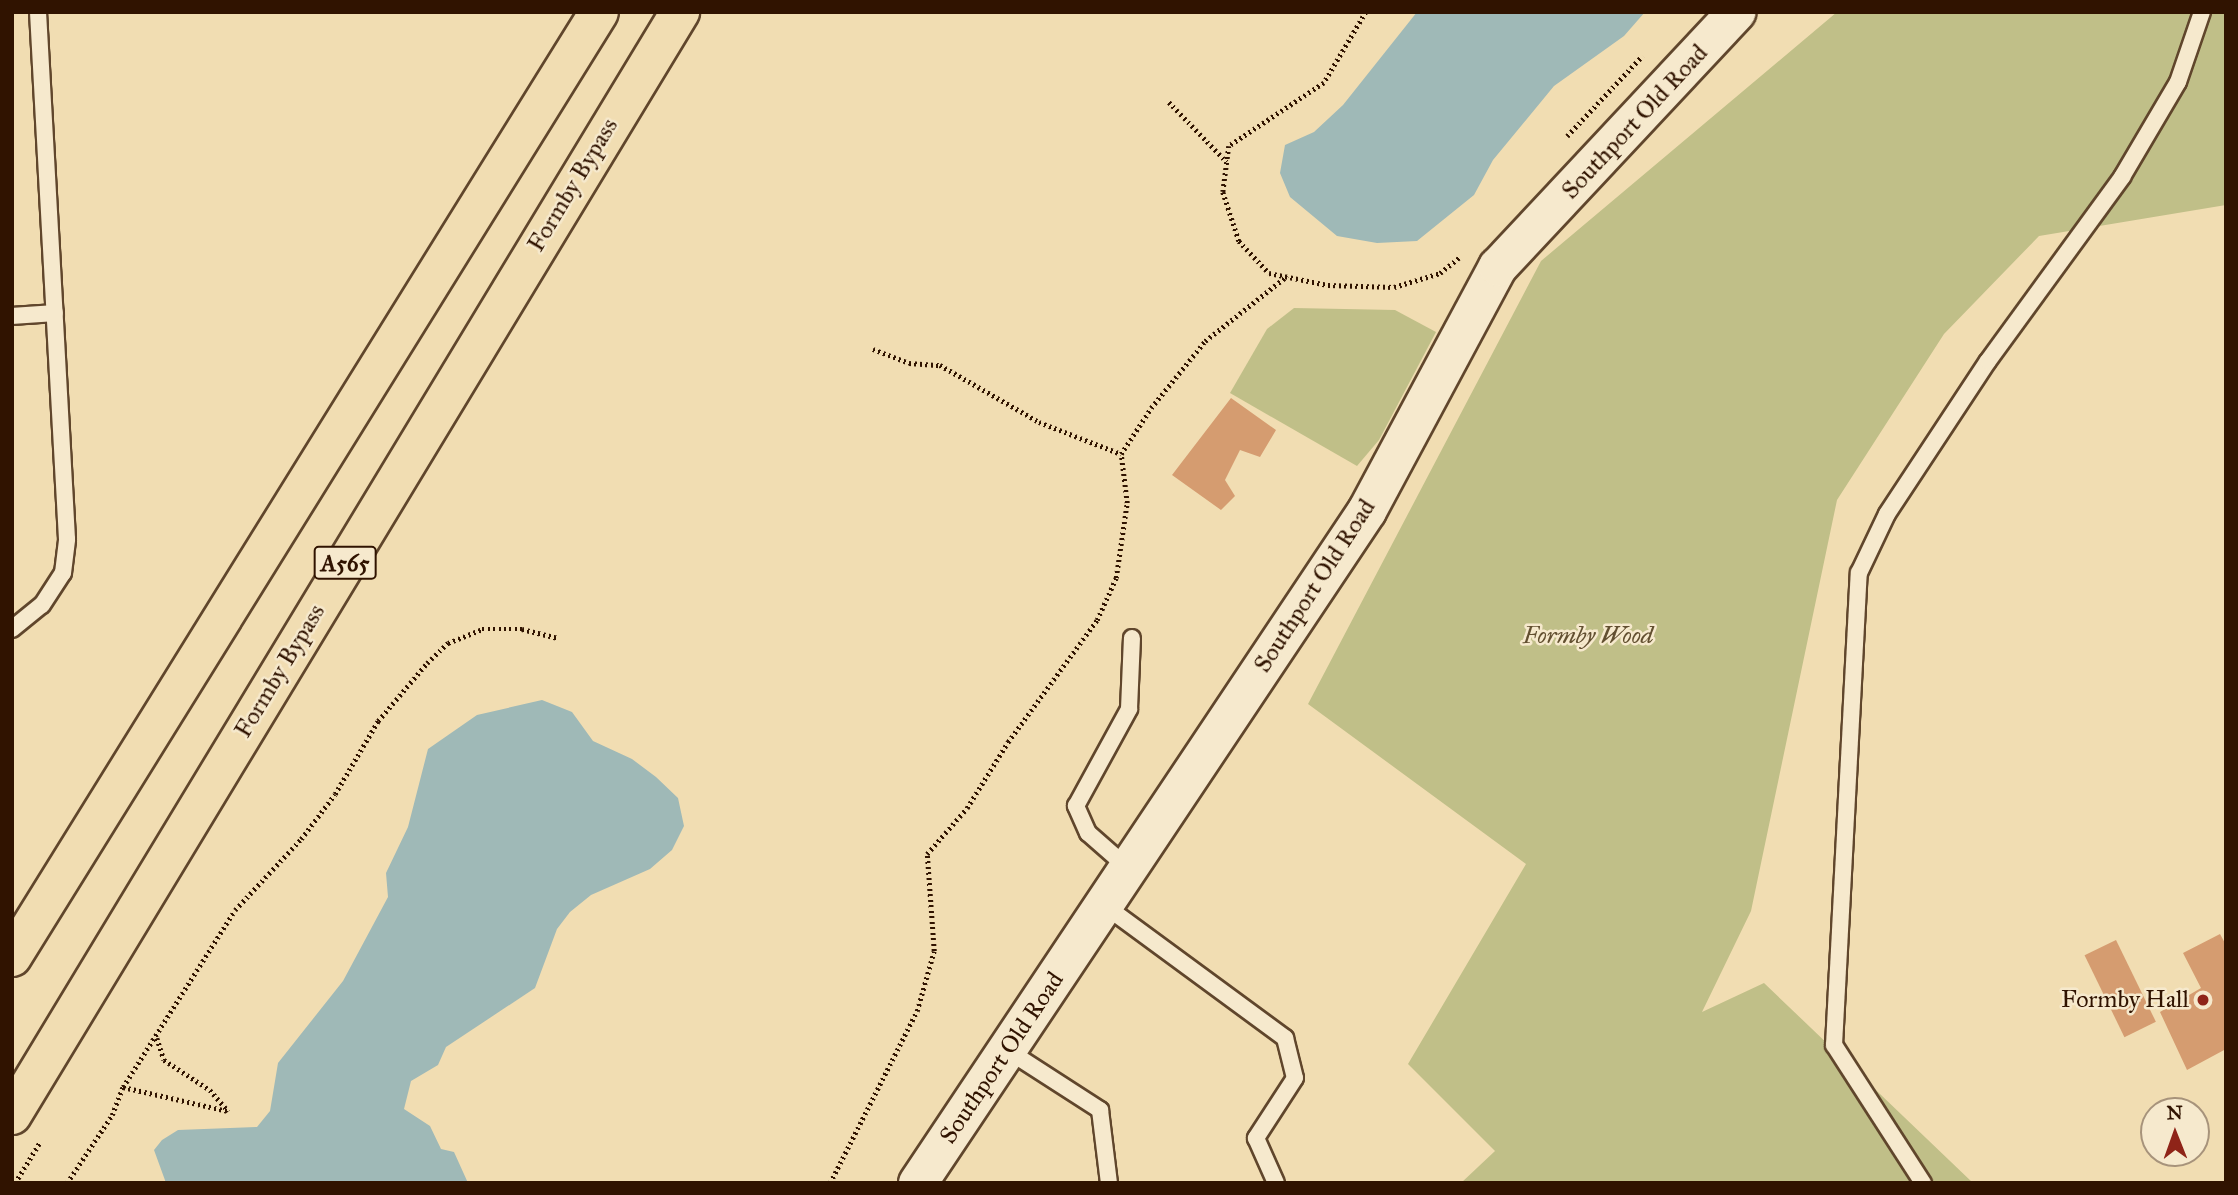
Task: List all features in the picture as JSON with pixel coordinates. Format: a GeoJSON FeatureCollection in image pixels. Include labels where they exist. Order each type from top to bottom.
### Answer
{"type":"FeatureCollection","features":[{"type":"Feature","properties":{"kind":"highway"},"geometry":{"type":"LineString","coordinates":[[12,957],[599,12]]}},
{"type":"Feature","properties":{"kind":"highway","name":"Formby Bypass"},"geometry":{"type":"LineString","coordinates":[[12,1115],[680,12]]}},
{"type":"Feature","properties":{"kind":"street","name":"Southport Old Road"},"geometry":{"type":"LineString","coordinates":[[918,1183],[1367,511],[1498,267],[1737,12]]}},
{"type":"Feature","properties":{"kind":"lane"},"geometry":{"type":"LineString","coordinates":[[12,628],[42,605],[63,573],[67,538],[38,12]]}},
{"type":"Feature","properties":{"kind":"lane"},"geometry":{"type":"LineString","coordinates":[[1923,1183],[1834,1045],[1858,573],[1887,514],[1987,361],[2122,177],[2178,82],[2202,12]]}},
{"type":"Feature","properties":{"kind":"lane"},"geometry":{"type":"LineString","coordinates":[[12,316],[55,313]]}},
{"type":"Feature","properties":{"kind":"lane"},"geometry":{"type":"LineString","coordinates":[[1128,868],[1088,833],[1076,806],[1129,709],[1132,638]]}},
{"type":"Feature","properties":{"kind":"lane"},"geometry":{"type":"LineString","coordinates":[[1104,905],[1285,1038],[1295,1078],[1256,1139],[1276,1183]]}},
{"type":"Feature","properties":{"kind":"lane"},"geometry":{"type":"LineString","coordinates":[[1007,1050],[1100,1110],[1109,1183]]}},
{"type":"Feature","properties":{"kind":"path"},"geometry":{"type":"LineString","coordinates":[[1366,12],[1324,83],[1229,146],[1223,192],[1240,241],[1269,273],[1328,285],[1394,287],[1440,273],[1472,248]]}},
{"type":"Feature","properties":{"kind":"path"},"geometry":{"type":"LineString","coordinates":[[1564,141],[1650,48]]}},
{"type":"Feature","properties":{"kind":"path"},"geometry":{"type":"LineString","coordinates":[[1169,102],[1227,162]]}},
{"type":"Feature","properties":{"kind":"path"},"geometry":{"type":"LineString","coordinates":[[830,1183],[917,1011],[934,951],[927,854],[967,808],[1008,742],[1097,620],[1116,578],[1127,503],[1121,454],[1151,408],[1205,341],[1287,276]]}},
{"type":"Feature","properties":{"kind":"path"},"geometry":{"type":"LineString","coordinates":[[873,349],[909,363],[940,365],[1039,422],[1121,454]]}},
{"type":"Feature","properties":{"kind":"path"},"geometry":{"type":"LineString","coordinates":[[67,1183],[112,1115],[123,1087],[157,1038],[234,910],[308,830],[335,794],[378,721],[428,663],[448,643],[482,629],[522,629],[557,638]]}},
{"type":"Feature","properties":{"kind":"path"},"geometry":{"type":"LineString","coordinates":[[123,1087],[228,1111],[210,1090],[164,1060],[157,1038]]}},
{"type":"Feature","properties":{"kind":"green space","name":"Formby Wood"},"geometry":{"type":"Polygon","coordinates":[[[1837,12],[2226,12],[2226,205],[2039,236],[1944,334],[1837,500],[1751,911],[1702,1012],[1764,983],[1973,1183],[1461,1183],[1495,1151],[1408,1064],[1526,864],[1308,704],[1541,261],[1837,12]]]}},
{"type":"Feature","properties":{"kind":"green space"},"geometry":{"type":"Polygon","coordinates":[[[1294,308],[1395,310],[1436,332],[1379,440],[1357,466],[1230,393],[1267,329],[1294,308]]]}},
{"type":"Feature","properties":{"kind":"water"},"geometry":{"type":"Polygon","coordinates":[[[1417,12],[1645,12],[1624,36],[1554,86],[1493,160],[1474,195],[1417,241],[1377,243],[1337,236],[1290,197],[1280,173],[1285,145],[1314,132],[1343,105],[1417,12]]]}},
{"type":"Feature","properties":{"kind":"water"},"geometry":{"type":"Polygon","coordinates":[[[542,700],[572,712],[593,741],[632,759],[656,777],[678,798],[684,826],[672,850],[650,869],[591,895],[570,912],[557,929],[535,988],[446,1047],[438,1065],[411,1081],[404,1109],[430,1126],[441,1149],[454,1152],[468,1183],[166,1183],[154,1150],[162,1140],[178,1130],[257,1127],[270,1111],[278,1063],[343,981],[388,897],[386,873],[408,827],[428,749],[477,715],[542,700]]]}},
{"type":"Feature","properties":{"kind":"building"},"geometry":{"type":"Polygon","coordinates":[[[1231,398],[1276,430],[1260,457],[1240,450],[1225,480],[1235,496],[1221,510],[1172,475],[1231,398]]]}},
{"type":"Feature","properties":{"kind":"building","name":"Formby Hall"},"geometry":{"type":"Polygon","coordinates":[[[2220,934],[2226,945],[2226,1049],[2187,1070],[2160,1012],[2201,988],[2183,953],[2220,934]]]}},
{"type":"Feature","properties":{"kind":"building"},"geometry":{"type":"Polygon","coordinates":[[[2116,940],[2156,1022],[2124,1037],[2085,955],[2116,940]]]}},
{"type":"Feature","properties":{"kind":"place","name":"Formby Hall"},"geometry":{"type":"Point","coordinates":[2203,1000]}}]}
